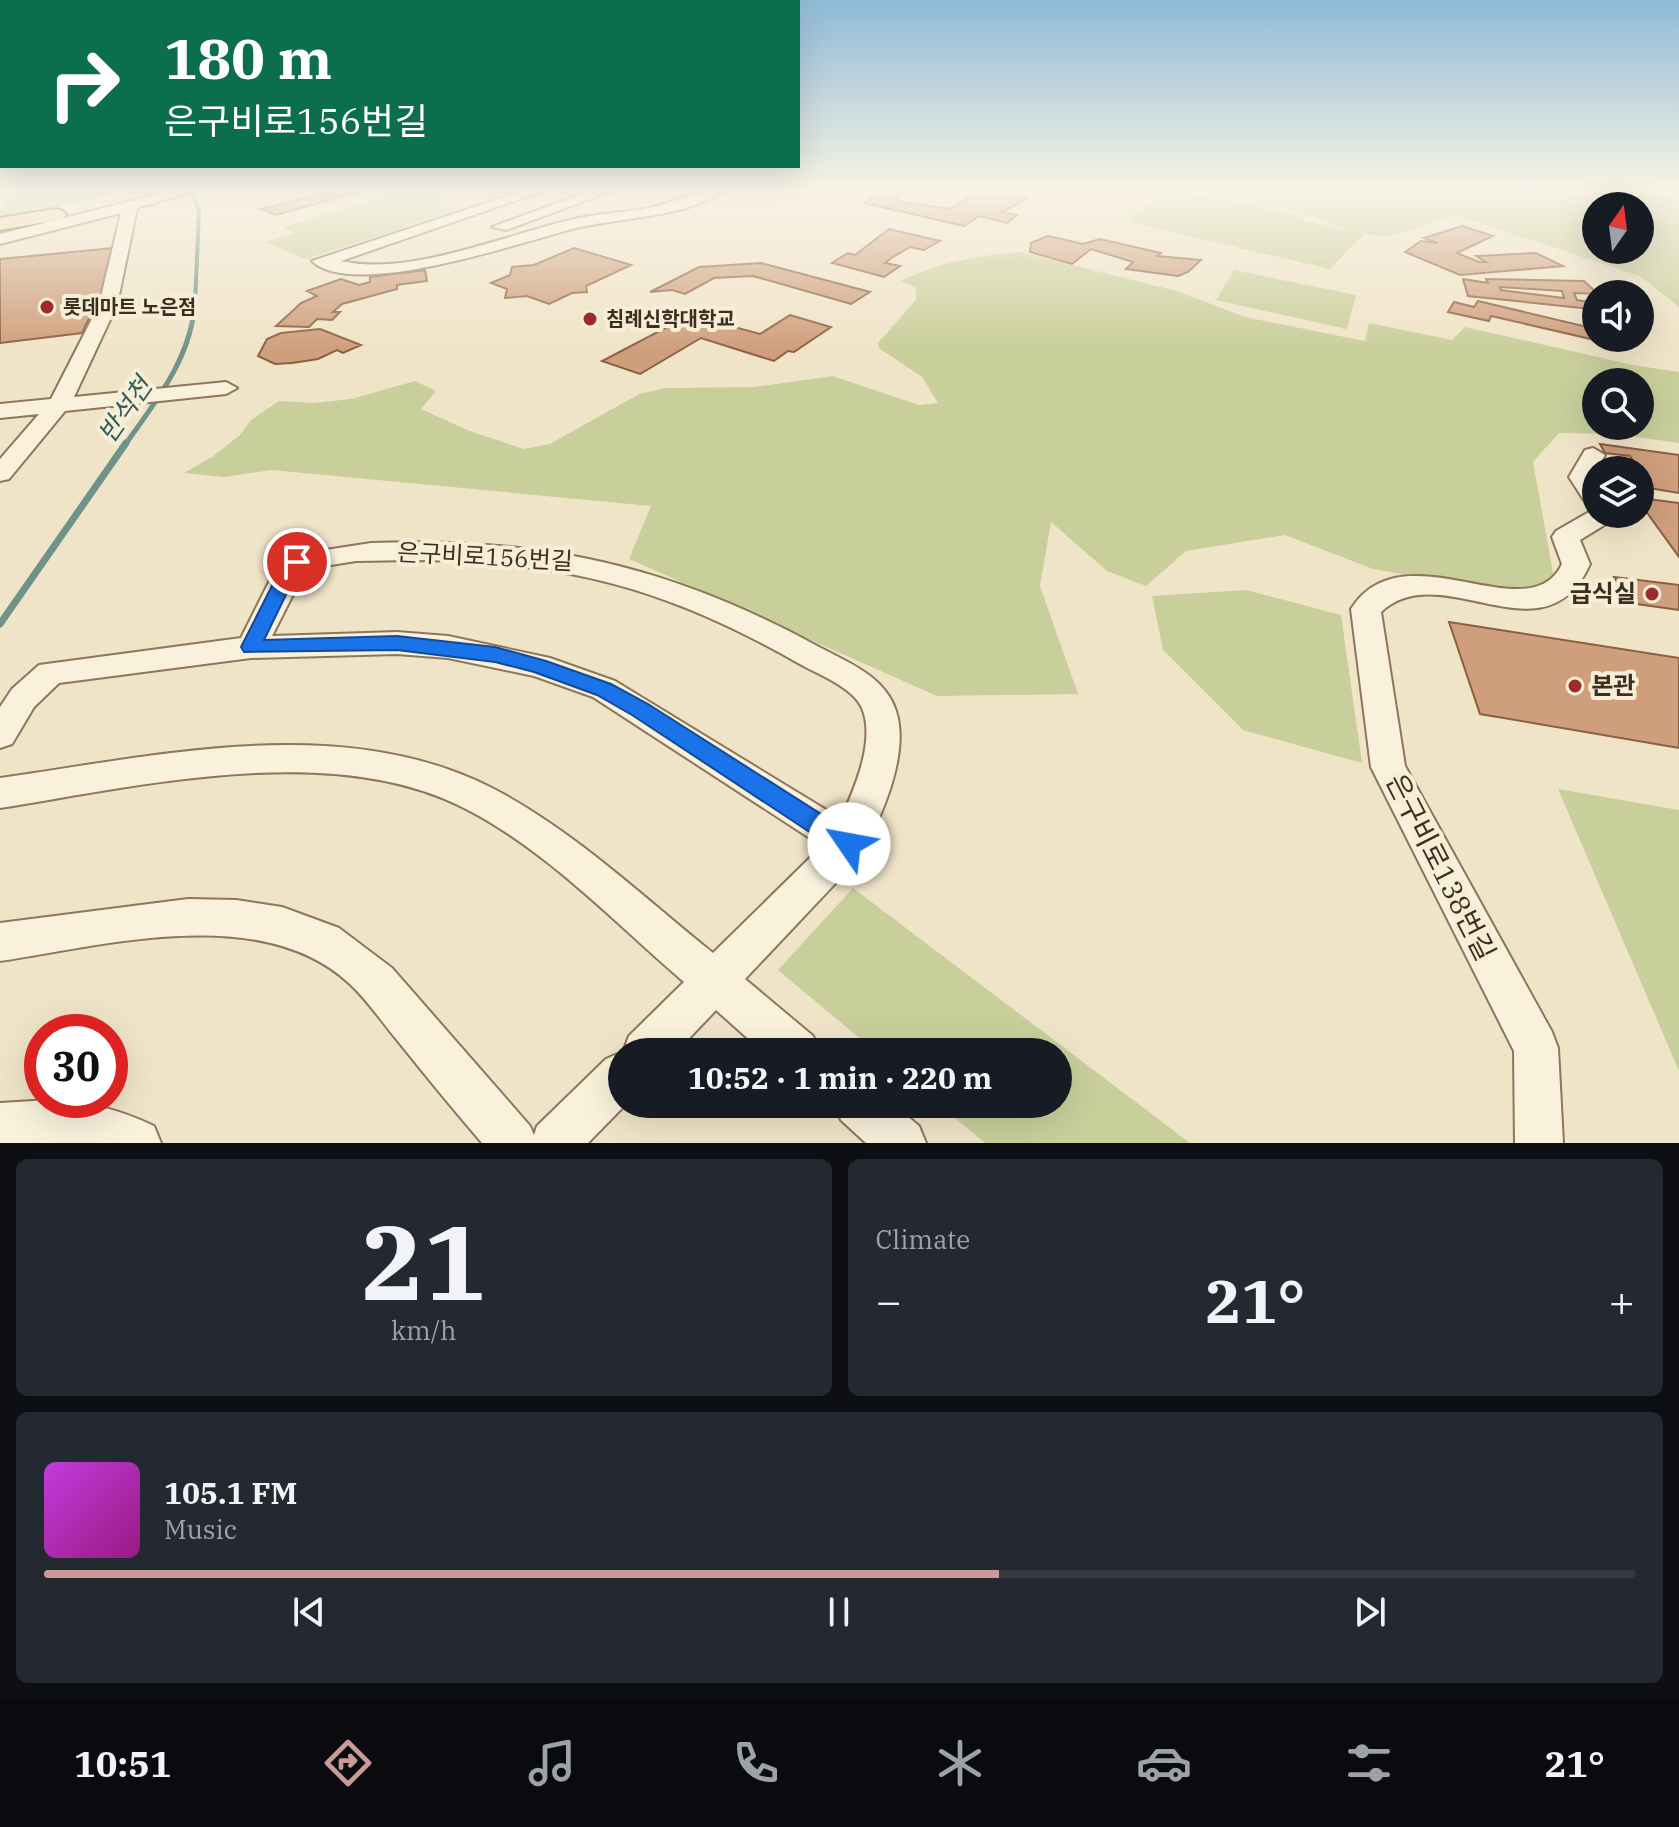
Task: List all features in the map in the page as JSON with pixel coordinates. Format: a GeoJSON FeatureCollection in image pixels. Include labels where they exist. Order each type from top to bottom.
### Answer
{"type":"FeatureCollection","features":[{"type":"Feature","properties":{"kind":"street"},"geometry":{"type":"LineString","coordinates":[[0,474],[60,403],[108,305],[122,243]]}},
{"type":"Feature","properties":{"kind":"street"},"geometry":{"type":"LineString","coordinates":[[373,243],[321,261],[335,267],[366,267],[454,257],[507,243]]}},
{"type":"Feature","properties":{"kind":"street"},"geometry":{"type":"LineString","coordinates":[[454,257],[458,243]]}},
{"type":"Feature","properties":{"kind":"street"},"geometry":{"type":"LineString","coordinates":[[0,411],[226,388]]}},
{"type":"Feature","properties":{"kind":"street","name":"은구비로138번길"},"geometry":{"type":"LineString","coordinates":[[1539,1143],[1536,1048],[1388,767],[1366,609],[1378,593],[1415,582],[1530,600],[1565,585],[1576,564],[1565,537],[1583,528]]}},
{"type":"Feature","properties":{"kind":"street","name":"은구비로156번길"},"geometry":{"type":"LineString","coordinates":[[251,647],[289,570],[297,562],[314,557],[381,551],[511,554],[595,564],[662,585],[765,629],[863,688],[879,709],[880,743],[873,780],[849,844],[659,1038]]}},
{"type":"Feature","properties":{"kind":"street"},"geometry":{"type":"LineString","coordinates":[[0,735],[23,698],[50,673],[251,647],[397,643],[480,652],[539,666],[604,689],[849,844]]}},
{"type":"Feature","properties":{"kind":"street"},"geometry":{"type":"LineString","coordinates":[[0,793],[246,763],[366,764],[420,775],[469,793],[518,821],[716,981],[781,1038]]}},
{"type":"Feature","properties":{"kind":"street"},"geometry":{"type":"LineString","coordinates":[[0,942],[207,917],[250,919],[292,929],[324,942],[362,968],[513,1143]]}},
{"type":"Feature","properties":{"kind":"street"},"geometry":{"type":"LineString","coordinates":[[554,1143],[608,1089]]}},
{"type":"Feature","properties":{"kind":"street"},"geometry":{"type":"LineString","coordinates":[[873,1118],[902,1143]]}},
{"type":"Feature","properties":{"kind":"street"},"geometry":{"type":"LineString","coordinates":[[0,1127],[24,1124],[81,1126],[137,1143]]}},
{"type":"Feature","properties":{"kind":"green space"},"geometry":{"type":"Polygon","coordinates":[[[268,243],[354,243],[306,259],[268,243]]]}},
{"type":"Feature","properties":{"kind":"green space"},"geometry":{"type":"Polygon","coordinates":[[[1220,243],[1355,243],[1330,269],[1220,243]]]}},
{"type":"Feature","properties":{"kind":"green space"},"geometry":{"type":"Polygon","coordinates":[[[1541,243],[1582,243],[1582,257],[1541,243]]]}},
{"type":"Feature","properties":{"kind":"green space"},"geometry":{"type":"Polygon","coordinates":[[[1654,243],[1679,243],[1679,307],[1654,287],[1654,280],[1645,280],[1604,264],[1654,264],[1654,243]]]}},
{"type":"Feature","properties":{"kind":"green space"},"geometry":{"type":"Polygon","coordinates":[[[1020,252],[1177,291],[1245,317],[1365,341],[1369,323],[1452,340],[1465,327],[1653,368],[1582,368],[1582,433],[1559,433],[1533,462],[1554,578],[1511,593],[1373,569],[1285,535],[1186,551],[1146,586],[1107,571],[1051,522],[1040,586],[1078,694],[937,696],[629,559],[651,506],[272,470],[224,477],[184,473],[212,457],[240,435],[251,420],[279,401],[313,403],[351,399],[415,381],[436,391],[421,409],[467,430],[524,449],[550,444],[639,394],[666,388],[754,387],[833,376],[919,405],[938,403],[922,377],[879,348],[878,343],[916,300],[916,287],[901,281],[974,258],[1020,252]]]}},
{"type":"Feature","properties":{"kind":"green space"},"geometry":{"type":"Polygon","coordinates":[[[1234,270],[1356,295],[1347,329],[1216,300],[1234,270]]]}},
{"type":"Feature","properties":{"kind":"green space"},"geometry":{"type":"Polygon","coordinates":[[[1654,368],[1679,372],[1679,443],[1654,439],[1654,368]]]}},
{"type":"Feature","properties":{"kind":"green space"},"geometry":{"type":"Polygon","coordinates":[[[1246,590],[1341,615],[1362,763],[1243,730],[1163,650],[1152,596],[1246,590]]]}},
{"type":"Feature","properties":{"kind":"green space"},"geometry":{"type":"Polygon","coordinates":[[[1558,789],[1679,810],[1679,1071],[1558,789]]]}},
{"type":"Feature","properties":{"kind":"green space"},"geometry":{"type":"Polygon","coordinates":[[[853,888],[1051,1038],[859,1038],[778,970],[853,888]]]}},
{"type":"Feature","properties":{"kind":"green space"},"geometry":{"type":"Polygon","coordinates":[[[1072,1054],[1190,1143],[985,1143],[955,1118],[1072,1118],[1072,1054]]]}},
{"type":"Feature","properties":{"kind":"building"},"geometry":{"type":"Polygon","coordinates":[[[870,243],[936,243],[924,250],[910,247],[893,257],[885,263],[900,266],[884,277],[832,263],[848,253],[855,255],[870,243]]]}},
{"type":"Feature","properties":{"kind":"building"},"geometry":{"type":"Polygon","coordinates":[[[1031,243],[1119,243],[1161,253],[1157,256],[1201,260],[1188,272],[1178,276],[1126,269],[1133,262],[1091,249],[1072,264],[1030,252],[1031,243]]]}},
{"type":"Feature","properties":{"kind":"building"},"geometry":{"type":"Polygon","coordinates":[[[1418,243],[1477,243],[1457,253],[1486,262],[1476,256],[1536,253],[1563,266],[1460,275],[1405,252],[1418,243]]]}},
{"type":"Feature","properties":{"kind":"building","name":"롯데마트 노은점"},"geometry":{"type":"Polygon","coordinates":[[[114,248],[107,281],[82,333],[0,343],[0,259],[114,248]]]}},
{"type":"Feature","properties":{"kind":"building"},"geometry":{"type":"Polygon","coordinates":[[[574,248],[631,265],[586,286],[587,292],[572,293],[549,304],[527,296],[505,298],[507,289],[491,283],[510,275],[512,267],[534,265],[574,248]]]}},
{"type":"Feature","properties":{"kind":"building"},"geometry":{"type":"Polygon","coordinates":[[[761,263],[870,292],[851,304],[753,276],[714,278],[685,294],[672,290],[650,292],[699,267],[761,263]]]}},
{"type":"Feature","properties":{"kind":"building"},"geometry":{"type":"Polygon","coordinates":[[[425,270],[427,281],[397,285],[397,289],[342,304],[333,312],[340,312],[332,320],[317,319],[309,327],[276,326],[301,303],[317,296],[307,291],[341,279],[359,285],[370,282],[370,277],[425,270]]]}},
{"type":"Feature","properties":{"kind":"building"},"geometry":{"type":"Polygon","coordinates":[[[1463,279],[1488,283],[1486,279],[1582,281],[1582,293],[1574,293],[1577,300],[1582,301],[1582,308],[1468,296],[1463,279]],[[1500,287],[1501,290],[1564,298],[1562,291],[1500,287]]]}},
{"type":"Feature","properties":{"kind":"building"},"geometry":{"type":"Polygon","coordinates":[[[1478,301],[1582,326],[1582,337],[1491,316],[1489,321],[1448,312],[1454,302],[1474,307],[1478,301]]]}},
{"type":"Feature","properties":{"kind":"building"},"geometry":{"type":"Polygon","coordinates":[[[690,315],[760,334],[790,315],[831,327],[794,352],[788,351],[774,361],[701,338],[640,374],[602,361],[690,315]]]}},
{"type":"Feature","properties":{"kind":"building"},"geometry":{"type":"Polygon","coordinates":[[[320,329],[361,345],[343,353],[337,350],[318,359],[292,363],[275,364],[258,356],[267,339],[281,333],[320,329]]]}},
{"type":"Feature","properties":{"kind":"building"},"geometry":{"type":"Polygon","coordinates":[[[1600,444],[1679,455],[1679,493],[1654,489],[1654,456],[1605,453],[1600,444]]]}},
{"type":"Feature","properties":{"kind":"building"},"geometry":{"type":"Polygon","coordinates":[[[1654,500],[1679,503],[1679,557],[1654,522],[1654,500]]]}},
{"type":"Feature","properties":{"kind":"building","name":"급식실"},"geometry":{"type":"Polygon","coordinates":[[[1614,577],[1679,585],[1679,610],[1630,603],[1614,577]]]}},
{"type":"Feature","properties":{"kind":"building","name":"본관"},"geometry":{"type":"Polygon","coordinates":[[[1449,622],[1679,658],[1679,748],[1480,714],[1449,622]]]}},
{"type":"Feature","properties":{"kind":"waterway","name":"반석천"},"geometry":{"type":"LineString","coordinates":[[195,303],[198,243]]}},
{"type":"Feature","properties":{"kind":"waterway","name":"반석천"},"geometry":{"type":"LineString","coordinates":[[125,445],[180,360],[195,301]]}},
{"type":"Feature","properties":{"kind":"waterway","name":"반석천"},"geometry":{"type":"LineString","coordinates":[[0,624],[126,443]]}},
{"type":"Feature","properties":{"kind":"place","name":"롯데마트 노은점"},"geometry":{"type":"Point","coordinates":[47,307]}},
{"type":"Feature","properties":{"kind":"place","name":"침례신학대학교"},"geometry":{"type":"Point","coordinates":[590,319]}},
{"type":"Feature","properties":{"kind":"place","name":"급식실"},"geometry":{"type":"Point","coordinates":[1652,594]}},
{"type":"Feature","properties":{"kind":"place","name":"본관"},"geometry":{"type":"Point","coordinates":[1575,686]}},
{"type":"Feature","properties":{"kind":"route"},"geometry":{"type":"LineString","coordinates":[[297,562],[289,570],[251,647],[397,643],[448,647],[539,666],[604,689],[640,709],[849,844]]}}]}
